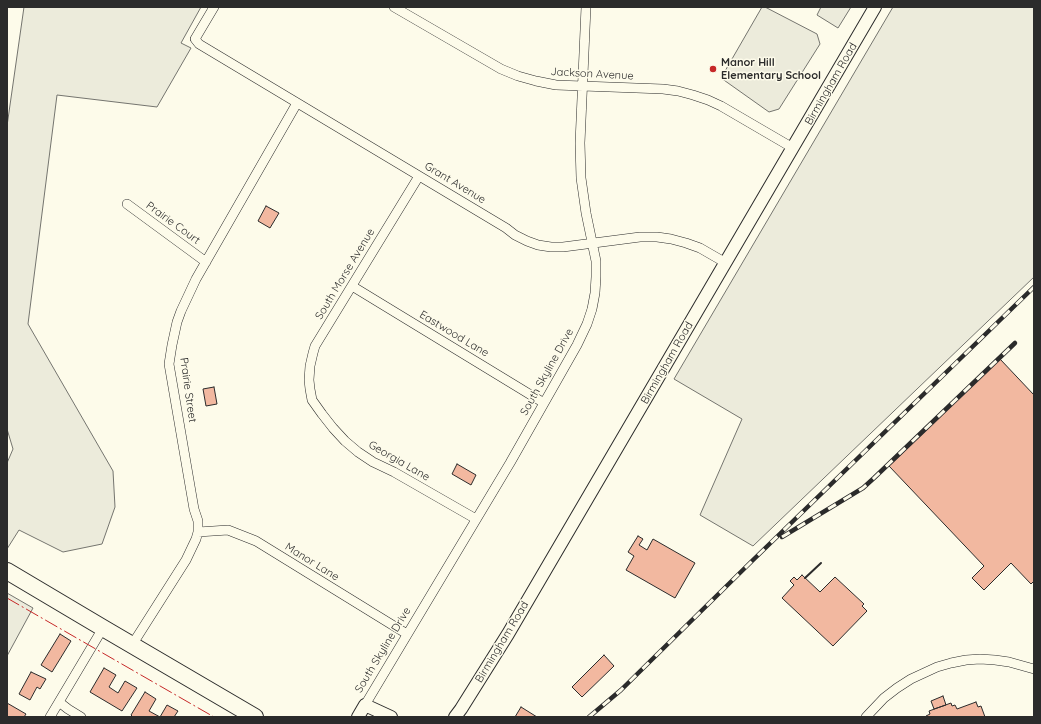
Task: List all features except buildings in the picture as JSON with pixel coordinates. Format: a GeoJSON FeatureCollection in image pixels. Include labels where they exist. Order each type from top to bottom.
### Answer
{"type":"FeatureCollection","features":[{"type":"Feature","properties":{"kind":"highway"},"geometry":{"type":"LineString","coordinates":[[7,571],[256,717]]}},
{"type":"Feature","properties":{"kind":"street","name":"Grant Avenue"},"geometry":{"type":"LineString","coordinates":[[214,7],[195,39],[199,44],[506,228],[515,235],[538,245],[551,247],[640,237],[664,238],[700,248],[726,263]]}},
{"type":"Feature","properties":{"kind":"street","name":"Jackson Avenue"},"geometry":{"type":"LineString","coordinates":[[394,7],[500,69],[518,76],[556,85],[663,89],[678,91],[708,100],[721,106],[793,148]]}},
{"type":"Feature","properties":{"kind":"street","name":"South Skyline Drive"},"geometry":{"type":"LineString","coordinates":[[365,705],[544,403],[577,345],[592,309],[595,293],[596,261],[586,213],[581,178],[580,143],[586,7]]}},
{"type":"Feature","properties":{"kind":"street","name":"Birmingham Road"},"geometry":{"type":"LineString","coordinates":[[455,717],[508,634],[876,7]]}},
{"type":"Feature","properties":{"kind":"street","name":"Prairie Street"},"geometry":{"type":"LineString","coordinates":[[198,532],[198,521],[194,509],[170,364],[177,322],[196,280],[297,103]]}},
{"type":"Feature","properties":{"kind":"street","name":"South Morse Avenue"},"geometry":{"type":"LineString","coordinates":[[310,389],[310,366],[315,346],[419,176]]}},
{"type":"Feature","properties":{"kind":"street","name":"Prairie Court"},"geometry":{"type":"LineString","coordinates":[[127,204],[206,262]]}},
{"type":"Feature","properties":{"kind":"street","name":"Eastwood Lane"},"geometry":{"type":"LineString","coordinates":[[352,286],[544,403]]}},
{"type":"Feature","properties":{"kind":"street","name":"Georgia Lane"},"geometry":{"type":"LineString","coordinates":[[310,389],[312,400],[332,428],[358,452],[373,462],[394,472],[476,519]]}},
{"type":"Feature","properties":{"kind":"street","name":"Manor Lane"},"geometry":{"type":"LineString","coordinates":[[198,532],[228,530],[256,541],[407,634]]}},
{"type":"Feature","properties":{"kind":"street"},"geometry":{"type":"LineString","coordinates":[[132,645],[186,560],[198,532]]}},
{"type":"Feature","properties":{"kind":"street"},"geometry":{"type":"LineString","coordinates":[[50,717],[103,628]]}},
{"type":"Feature","properties":{"kind":"street"},"geometry":{"type":"LineString","coordinates":[[866,717],[884,698],[911,679],[924,672],[944,665],[966,660],[980,659],[1009,662],[1034,670]]}},
{"type":"Feature","properties":{"kind":"street"},"geometry":{"type":"LineString","coordinates":[[59,702],[82,717]]}},
{"type":"Feature","properties":{"kind":"street"},"geometry":{"type":"LineString","coordinates":[[358,717],[365,705],[391,717]]}},
{"type":"Feature","properties":{"kind":"shaded area"},"geometry":{"type":"Polygon","coordinates":[[[24,7],[201,7],[181,43],[191,48],[157,107],[57,95],[28,324],[113,471],[115,507],[102,544],[63,552],[19,530],[7,549],[7,463],[13,449],[7,429],[7,126],[24,7]]]}},
{"type":"Feature","properties":{"kind":"shaded area"},"geometry":{"type":"Polygon","coordinates":[[[762,7],[765,7],[817,34],[820,44],[779,109],[769,112],[721,78],[762,7]]]}},
{"type":"Feature","properties":{"kind":"shaded area"},"geometry":{"type":"Polygon","coordinates":[[[821,7],[851,7],[838,28],[817,15],[821,7]]]}},
{"type":"Feature","properties":{"kind":"shaded area"},"geometry":{"type":"Polygon","coordinates":[[[893,7],[1034,7],[1034,277],[753,546],[700,515],[742,419],[674,379],[893,7]]]}},
{"type":"Feature","properties":{"kind":"shaded area"},"geometry":{"type":"Polygon","coordinates":[[[7,593],[33,608],[7,656],[7,593]]]}},
{"type":"Feature","properties":{"kind":"railway"},"geometry":{"type":"LineString","coordinates":[[589,717],[621,690],[1034,287]]}},
{"type":"Feature","properties":{"kind":"railway"},"geometry":{"type":"LineString","coordinates":[[782,537],[863,488],[1015,343]]}},
{"type":"Feature","properties":{"kind":"wall"},"geometry":{"type":"LineString","coordinates":[[805,578],[821,563]]}},
{"type":"Feature","properties":{"kind":"power"},"geometry":{"type":"LineString","coordinates":[[7,598],[214,717]]}},
{"type":"Feature","properties":{"kind":"place","name":"Manor Hill Elementary School"},"geometry":{"type":"Point","coordinates":[713,69]}}]}
